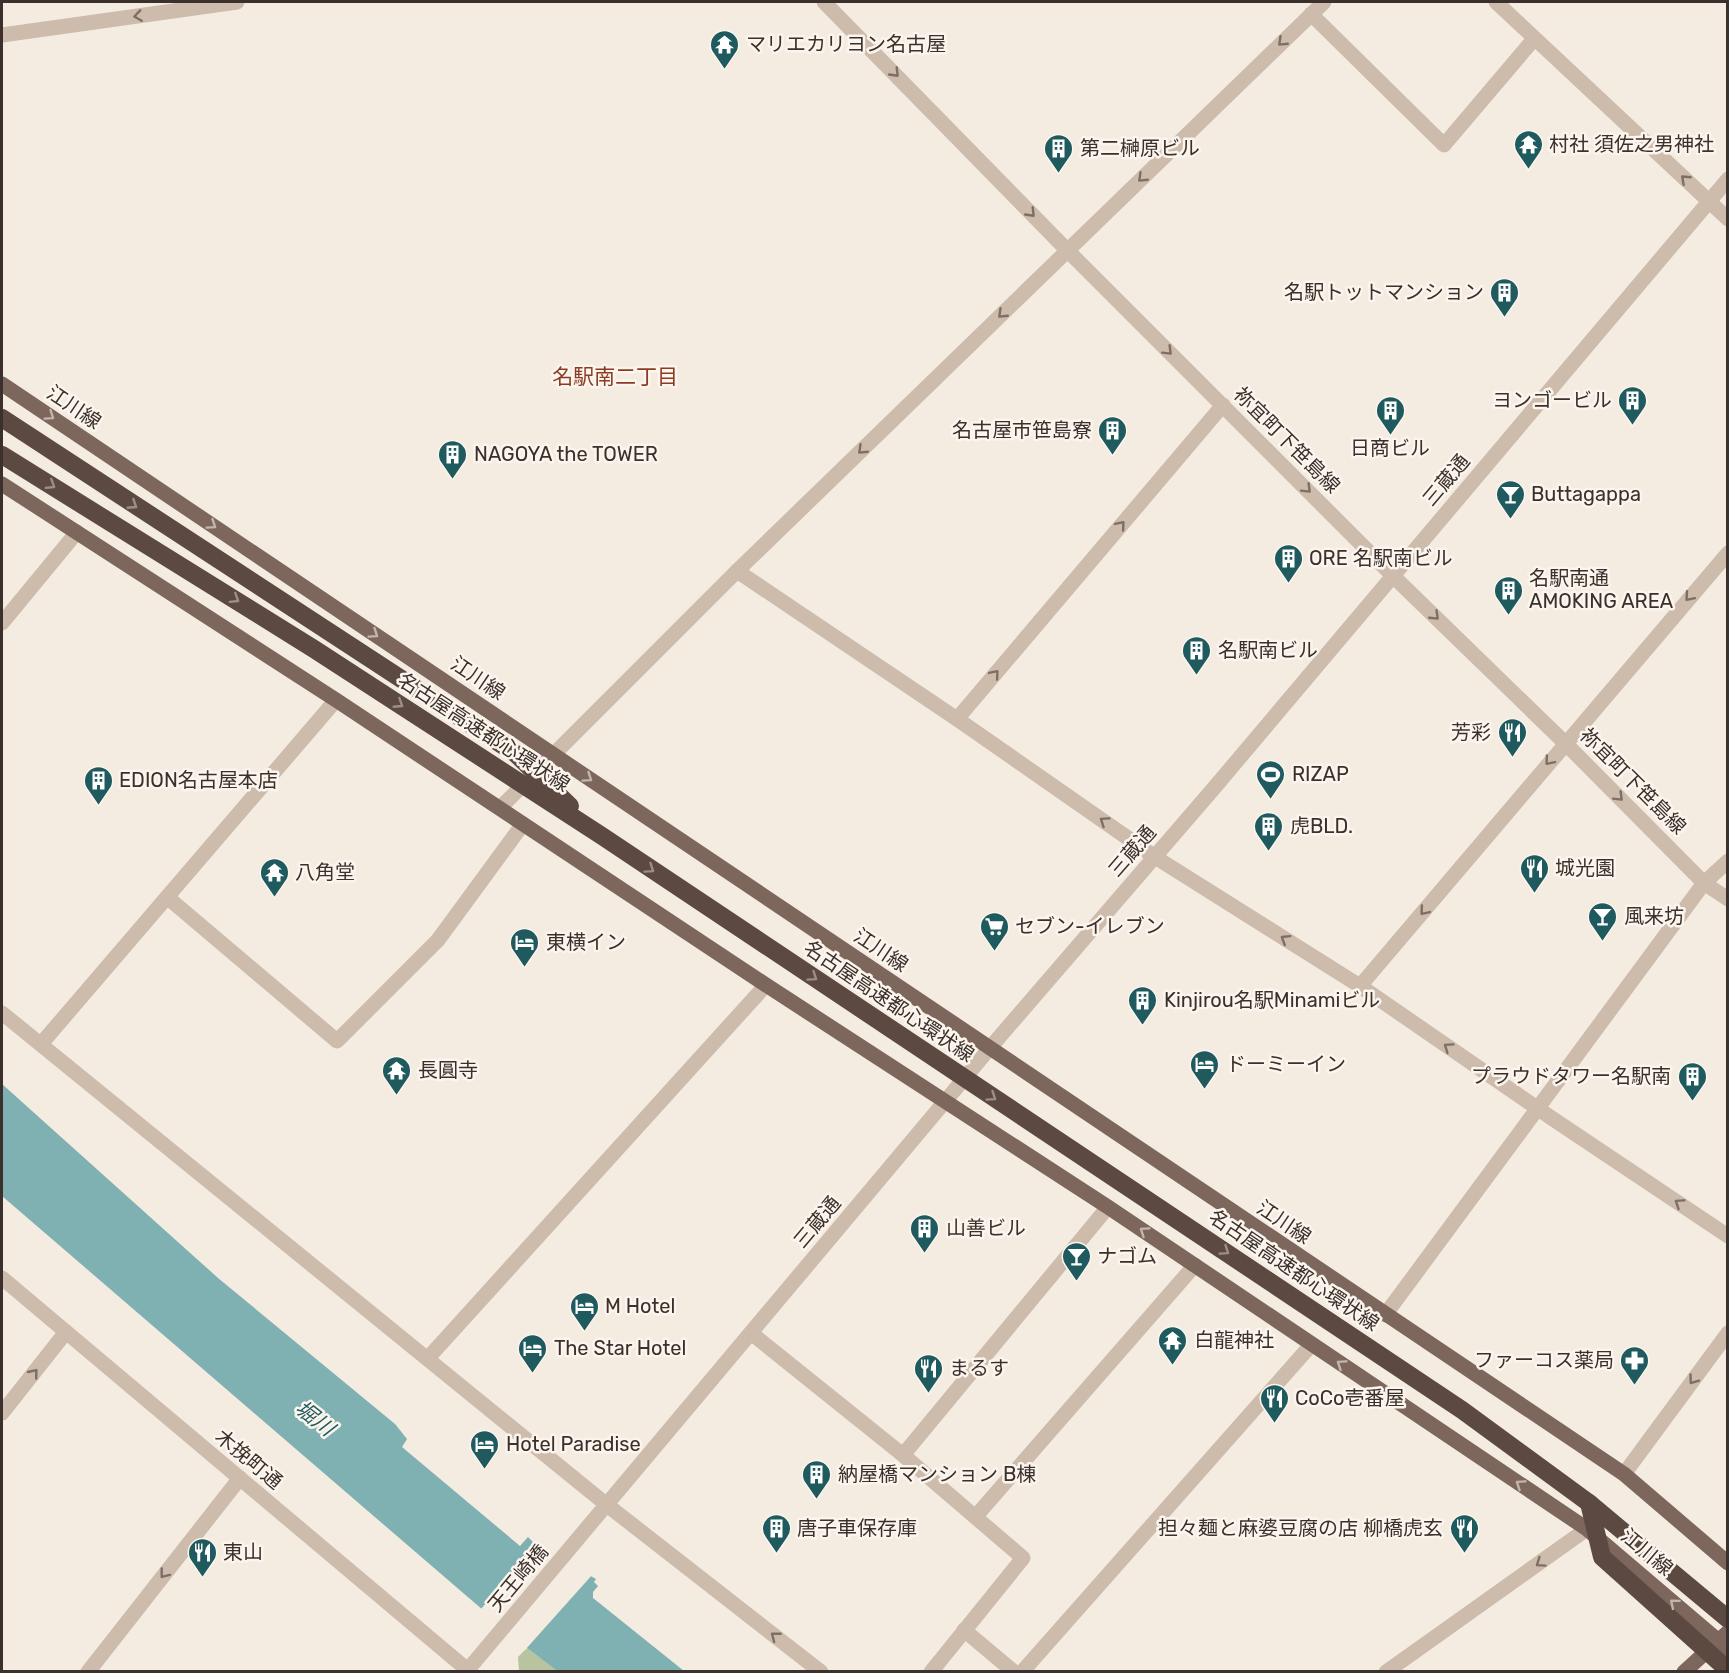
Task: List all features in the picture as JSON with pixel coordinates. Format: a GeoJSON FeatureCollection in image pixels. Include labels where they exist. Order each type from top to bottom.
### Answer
{"type":"FeatureCollection","features":[{"type":"Feature","properties":{"kind":"highway"},"geometry":{"type":"LineString","coordinates":[[2,418],[516,754],[602,836]]}},
{"type":"Feature","properties":{"kind":"highway","name":"名古屋高速都心環状線"},"geometry":{"type":"LineString","coordinates":[[2,455],[314,649],[602,836],[1462,1410],[1589,1503],[1728,1619]]}},
{"type":"Feature","properties":{"kind":"highway"},"geometry":{"type":"LineString","coordinates":[[1589,1503],[1602,1557],[1728,1671]]}},
{"type":"Feature","properties":{"kind":"main road","name":"江川線"},"geometry":{"type":"LineString","coordinates":[[2,384],[1624,1474],[1728,1563]]}},
{"type":"Feature","properties":{"kind":"main road","name":"江川線"},"geometry":{"type":"LineString","coordinates":[[2,484],[336,700],[766,985],[1195,1265],[1587,1529],[1725,1641]]}},
{"type":"Feature","properties":{"kind":"main road"},"geometry":{"type":"LineString","coordinates":[[1684,1671],[1725,1641]]}},
{"type":"Feature","properties":{"kind":"street"},"geometry":{"type":"LineString","coordinates":[[2,35],[237,2]]}},
{"type":"Feature","properties":{"kind":"street","name":"祢宜町下笹島線"},"geometry":{"type":"LineString","coordinates":[[824,2],[1067,250],[1393,576],[1565,743],[1704,883],[1728,899]]}},
{"type":"Feature","properties":{"kind":"street"},"geometry":{"type":"LineString","coordinates":[[500,808],[737,571],[1324,2]]}},
{"type":"Feature","properties":{"kind":"street"},"geometry":{"type":"LineString","coordinates":[[1496,2],[1728,219]]}},
{"type":"Feature","properties":{"kind":"street"},"geometry":{"type":"LineString","coordinates":[[1311,14],[1444,144],[1534,39]]}},
{"type":"Feature","properties":{"kind":"street","name":"三蔵通"},"geometry":{"type":"LineString","coordinates":[[568,1551],[989,1048],[1155,857],[1728,178]]}},
{"type":"Feature","properties":{"kind":"street"},"geometry":{"type":"LineString","coordinates":[[957,719],[1223,405]]}},
{"type":"Feature","properties":{"kind":"street"},"geometry":{"type":"LineString","coordinates":[[2,623],[77,532]]}},
{"type":"Feature","properties":{"kind":"street"},"geometry":{"type":"LineString","coordinates":[[1360,986],[1728,553]]}},
{"type":"Feature","properties":{"kind":"street"},"geometry":{"type":"LineString","coordinates":[[737,571],[957,719],[1155,857],[1360,986],[1728,1236]]}},
{"type":"Feature","properties":{"kind":"street"},"geometry":{"type":"LineString","coordinates":[[41,1044],[336,700]]}},
{"type":"Feature","properties":{"kind":"street"},"geometry":{"type":"LineString","coordinates":[[167,897],[337,1041],[438,940],[523,824]]}},
{"type":"Feature","properties":{"kind":"street"},"geometry":{"type":"LineString","coordinates":[[1385,1315],[1704,883],[1728,861]]}},
{"type":"Feature","properties":{"kind":"street"},"geometry":{"type":"LineString","coordinates":[[428,1358],[766,985]]}},
{"type":"Feature","properties":{"kind":"street"},"geometry":{"type":"LineString","coordinates":[[2,1013],[607,1505],[821,1671]]}},
{"type":"Feature","properties":{"kind":"street"},"geometry":{"type":"LineString","coordinates":[[903,1455],[1108,1207]]}},
{"type":"Feature","properties":{"kind":"street"},"geometry":{"type":"LineString","coordinates":[[976,1516],[1195,1265]]}},
{"type":"Feature","properties":{"kind":"street","name":"木挽町通"},"geometry":{"type":"LineString","coordinates":[[2,1278],[468,1671]]}},
{"type":"Feature","properties":{"kind":"street"},"geometry":{"type":"LineString","coordinates":[[2,1413],[66,1332]]}},
{"type":"Feature","properties":{"kind":"street"},"geometry":{"type":"LineString","coordinates":[[751,1333],[903,1455],[1023,1558],[931,1671]]}},
{"type":"Feature","properties":{"kind":"street"},"geometry":{"type":"LineString","coordinates":[[1624,1474],[1728,1333]]}},
{"type":"Feature","properties":{"kind":"street"},"geometry":{"type":"LineString","coordinates":[[1022,1671],[1312,1344]]}},
{"type":"Feature","properties":{"kind":"street"},"geometry":{"type":"LineString","coordinates":[[88,1671],[240,1478]]}},
{"type":"Feature","properties":{"kind":"street"},"geometry":{"type":"LineString","coordinates":[[1386,1671],[1587,1529]]}},
{"type":"Feature","properties":{"kind":"street","name":"天王崎橋"},"geometry":{"type":"LineString","coordinates":[[468,1671],[568,1551]]}},
{"type":"Feature","properties":{"kind":"street"},"geometry":{"type":"LineString","coordinates":[[964,1630],[1014,1671]]}},
{"type":"Feature","properties":{"kind":"green space"},"geometry":{"type":"Polygon","coordinates":[[[527,1648],[557,1671],[519,1671],[518,1657],[527,1648]]]}},
{"type":"Feature","properties":{"kind":"water","name":"堀川"},"geometry":{"type":"Polygon","coordinates":[[[2,1084],[218,1278],[395,1424],[407,1439],[402,1447],[520,1546],[528,1537],[536,1545],[596,1579],[594,1582],[598,1586],[593,1592],[593,1598],[684,1671],[557,1671],[527,1648],[2,1196],[2,1084]]]}},
{"type":"Feature","properties":{"kind":"pier"},"geometry":{"type":"Polygon","coordinates":[[[540,1543],[593,1574],[525,1650],[480,1610],[540,1543]]]}},
{"type":"Feature","properties":{"kind":"place","name":"マリエカリヨン名古屋"},"geometry":{"type":"Point","coordinates":[725,70]}},
{"type":"Feature","properties":{"kind":"place","name":"村社 須佐之男神社"},"geometry":{"type":"Point","coordinates":[1528,170]}},
{"type":"Feature","properties":{"kind":"place","name":"第二榊原ビル"},"geometry":{"type":"Point","coordinates":[1059,174]}},
{"type":"Feature","properties":{"kind":"place","name":"名駅トットマンション"},"geometry":{"type":"Point","coordinates":[1505,318]}},
{"type":"Feature","properties":{"kind":"place","name":"ヨンゴービル"},"geometry":{"type":"Point","coordinates":[1633,426]}},
{"type":"Feature","properties":{"kind":"place","name":"日商ビル"},"geometry":{"type":"Point","coordinates":[1390,436]}},
{"type":"Feature","properties":{"kind":"place","name":"名古屋市笹島寮"},"geometry":{"type":"Point","coordinates":[1113,456]}},
{"type":"Feature","properties":{"kind":"place","name":"NAGOYA the TOWER"},"geometry":{"type":"Point","coordinates":[453,480]}},
{"type":"Feature","properties":{"kind":"place","name":"Buttagappa"},"geometry":{"type":"Point","coordinates":[1510,520]}},
{"type":"Feature","properties":{"kind":"place","name":"ORE 名駅南ビル"},"geometry":{"type":"Point","coordinates":[1288,584]}},
{"type":"Feature","properties":{"kind":"place","name":"名駅南通 AMOKING AREA"},"geometry":{"type":"Point","coordinates":[1508,616]}},
{"type":"Feature","properties":{"kind":"place","name":"名駅南ビル"},"geometry":{"type":"Point","coordinates":[1197,676]}},
{"type":"Feature","properties":{"kind":"place","name":"芳彩"},"geometry":{"type":"Point","coordinates":[1512,758]}},
{"type":"Feature","properties":{"kind":"place","name":"RIZAP"},"geometry":{"type":"Point","coordinates":[1271,800]}},
{"type":"Feature","properties":{"kind":"place","name":"EDION名古屋本店"},"geometry":{"type":"Point","coordinates":[98,806]}},
{"type":"Feature","properties":{"kind":"place","name":"虎BLD."},"geometry":{"type":"Point","coordinates":[1269,852]}},
{"type":"Feature","properties":{"kind":"place","name":"城光園"},"geometry":{"type":"Point","coordinates":[1534,894]}},
{"type":"Feature","properties":{"kind":"place","name":"八角堂"},"geometry":{"type":"Point","coordinates":[274,898]}},
{"type":"Feature","properties":{"kind":"place","name":"風来坊"},"geometry":{"type":"Point","coordinates":[1603,942]}},
{"type":"Feature","properties":{"kind":"place","name":"セブン-イレブン"},"geometry":{"type":"Point","coordinates":[994,952]}},
{"type":"Feature","properties":{"kind":"place","name":"東横イン"},"geometry":{"type":"Point","coordinates":[525,968]}},
{"type":"Feature","properties":{"kind":"place","name":"Kinjirou名駅Minamiビル"},"geometry":{"type":"Point","coordinates":[1143,1026]}},
{"type":"Feature","properties":{"kind":"place","name":"ドーミーイン"},"geometry":{"type":"Point","coordinates":[1205,1090]}},
{"type":"Feature","properties":{"kind":"place","name":"長圓寺"},"geometry":{"type":"Point","coordinates":[397,1096]}},
{"type":"Feature","properties":{"kind":"place","name":"プラウドタワー名駅南"},"geometry":{"type":"Point","coordinates":[1692,1102]}},
{"type":"Feature","properties":{"kind":"place","name":"山善ビル"},"geometry":{"type":"Point","coordinates":[925,1254]}},
{"type":"Feature","properties":{"kind":"place","name":"ナゴム"},"geometry":{"type":"Point","coordinates":[1076,1282]}},
{"type":"Feature","properties":{"kind":"place","name":"M Hotel"},"geometry":{"type":"Point","coordinates":[584,1332]}},
{"type":"Feature","properties":{"kind":"place","name":"白龍神社"},"geometry":{"type":"Point","coordinates":[1173,1366]}},
{"type":"Feature","properties":{"kind":"place","name":"The Star Hotel"},"geometry":{"type":"Point","coordinates":[533,1374]}},
{"type":"Feature","properties":{"kind":"place","name":"ファーコス薬局"},"geometry":{"type":"Point","coordinates":[1635,1386]}},
{"type":"Feature","properties":{"kind":"place","name":"まるす"},"geometry":{"type":"Point","coordinates":[928,1394]}},
{"type":"Feature","properties":{"kind":"place","name":"CoCo壱番屋"},"geometry":{"type":"Point","coordinates":[1274,1424]}},
{"type":"Feature","properties":{"kind":"place","name":"Hotel Paradise"},"geometry":{"type":"Point","coordinates":[485,1470]}},
{"type":"Feature","properties":{"kind":"place","name":"納屋橋マンション B棟"},"geometry":{"type":"Point","coordinates":[817,1500]}},
{"type":"Feature","properties":{"kind":"place","name":"唐子車保存庫"},"geometry":{"type":"Point","coordinates":[776,1554]}},
{"type":"Feature","properties":{"kind":"place","name":"担々麺と麻婆豆腐の店 柳橋虎玄"},"geometry":{"type":"Point","coordinates":[1464,1554]}},
{"type":"Feature","properties":{"kind":"place","name":"東山"},"geometry":{"type":"Point","coordinates":[202,1578]}},
{"type":"Feature","properties":{"kind":"district","name":"名駅南二丁目"},"geometry":{"type":"Point","coordinates":[615,376]}}]}
